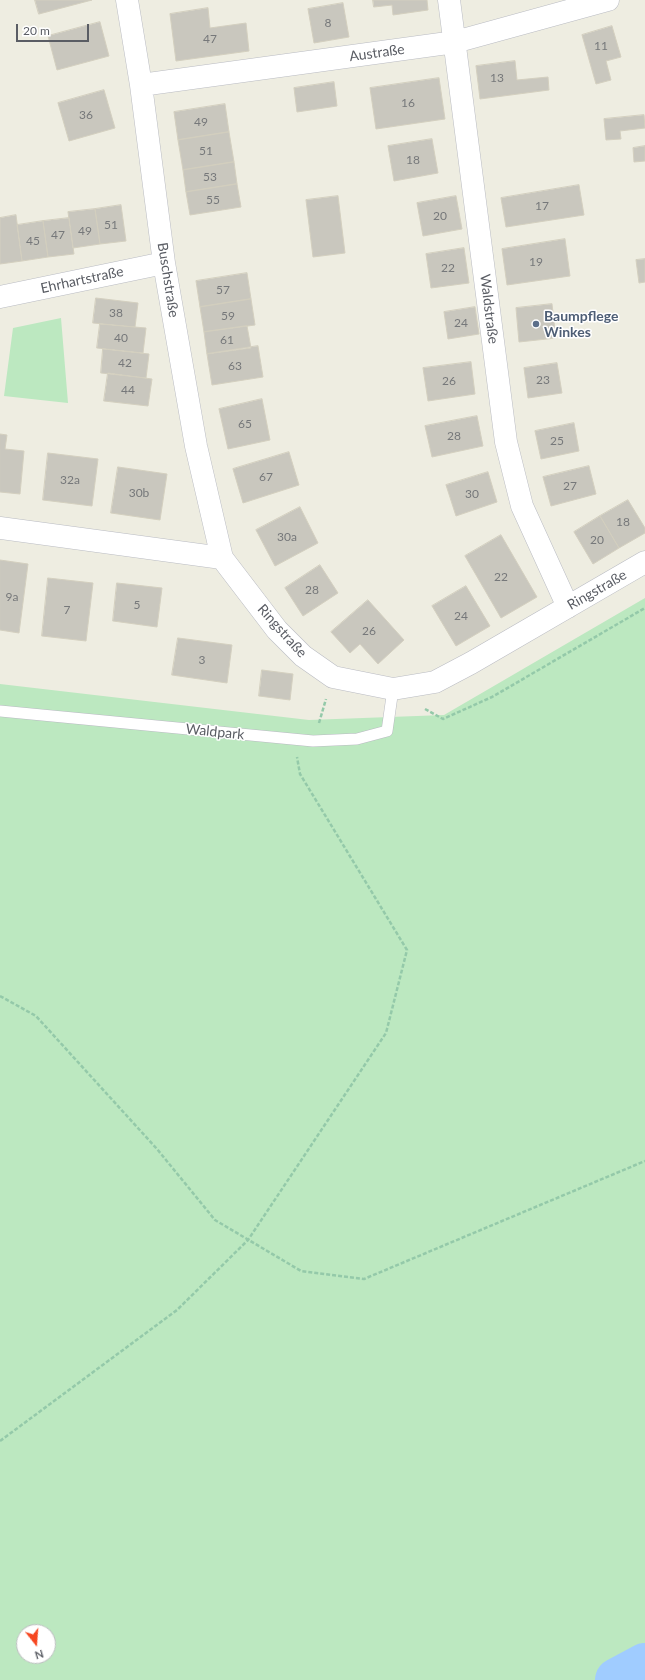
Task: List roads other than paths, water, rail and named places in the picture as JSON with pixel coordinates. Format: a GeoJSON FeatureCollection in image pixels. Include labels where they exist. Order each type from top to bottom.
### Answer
{"type":"FeatureCollection","features":[{"type":"Feature","properties":{"kind":"street","name":"Buschstraße"},"geometry":{"type":"LineString","coordinates":[[127,0],[141,85],[164,263],[196,446],[222,558]]}},
{"type":"Feature","properties":{"kind":"street","name":"Waldstraße"},"geometry":{"type":"LineString","coordinates":[[449,0],[506,442],[522,506],[568,607]]}},
{"type":"Feature","properties":{"kind":"street","name":"Austraße"},"geometry":{"type":"LineString","coordinates":[[141,85],[455,42],[608,0]]}},
{"type":"Feature","properties":{"kind":"street","name":"Ehrhartstraße"},"geometry":{"type":"LineString","coordinates":[[0,297],[164,263]]}},
{"type":"Feature","properties":{"kind":"street"},"geometry":{"type":"LineString","coordinates":[[0,528],[222,558]]}},
{"type":"Feature","properties":{"kind":"street","name":"Ringstraße"},"geometry":{"type":"LineString","coordinates":[[222,558],[277,630],[303,656],[333,677],[393,690],[435,682],[645,562]]}},
{"type":"Feature","properties":{"kind":"lane","name":"Waldpark"},"geometry":{"type":"LineString","coordinates":[[0,711],[313,741],[357,738],[387,731],[393,690]]}},
{"type":"Feature","properties":{"kind":"waterway"},"geometry":{"type":"LineString","coordinates":[[617,1680],[645,1665]]}},
{"type":"Feature","properties":{"kind":"place","name":"Baumpflege Winkes"},"geometry":{"type":"Point","coordinates":[536,324]}}]}
